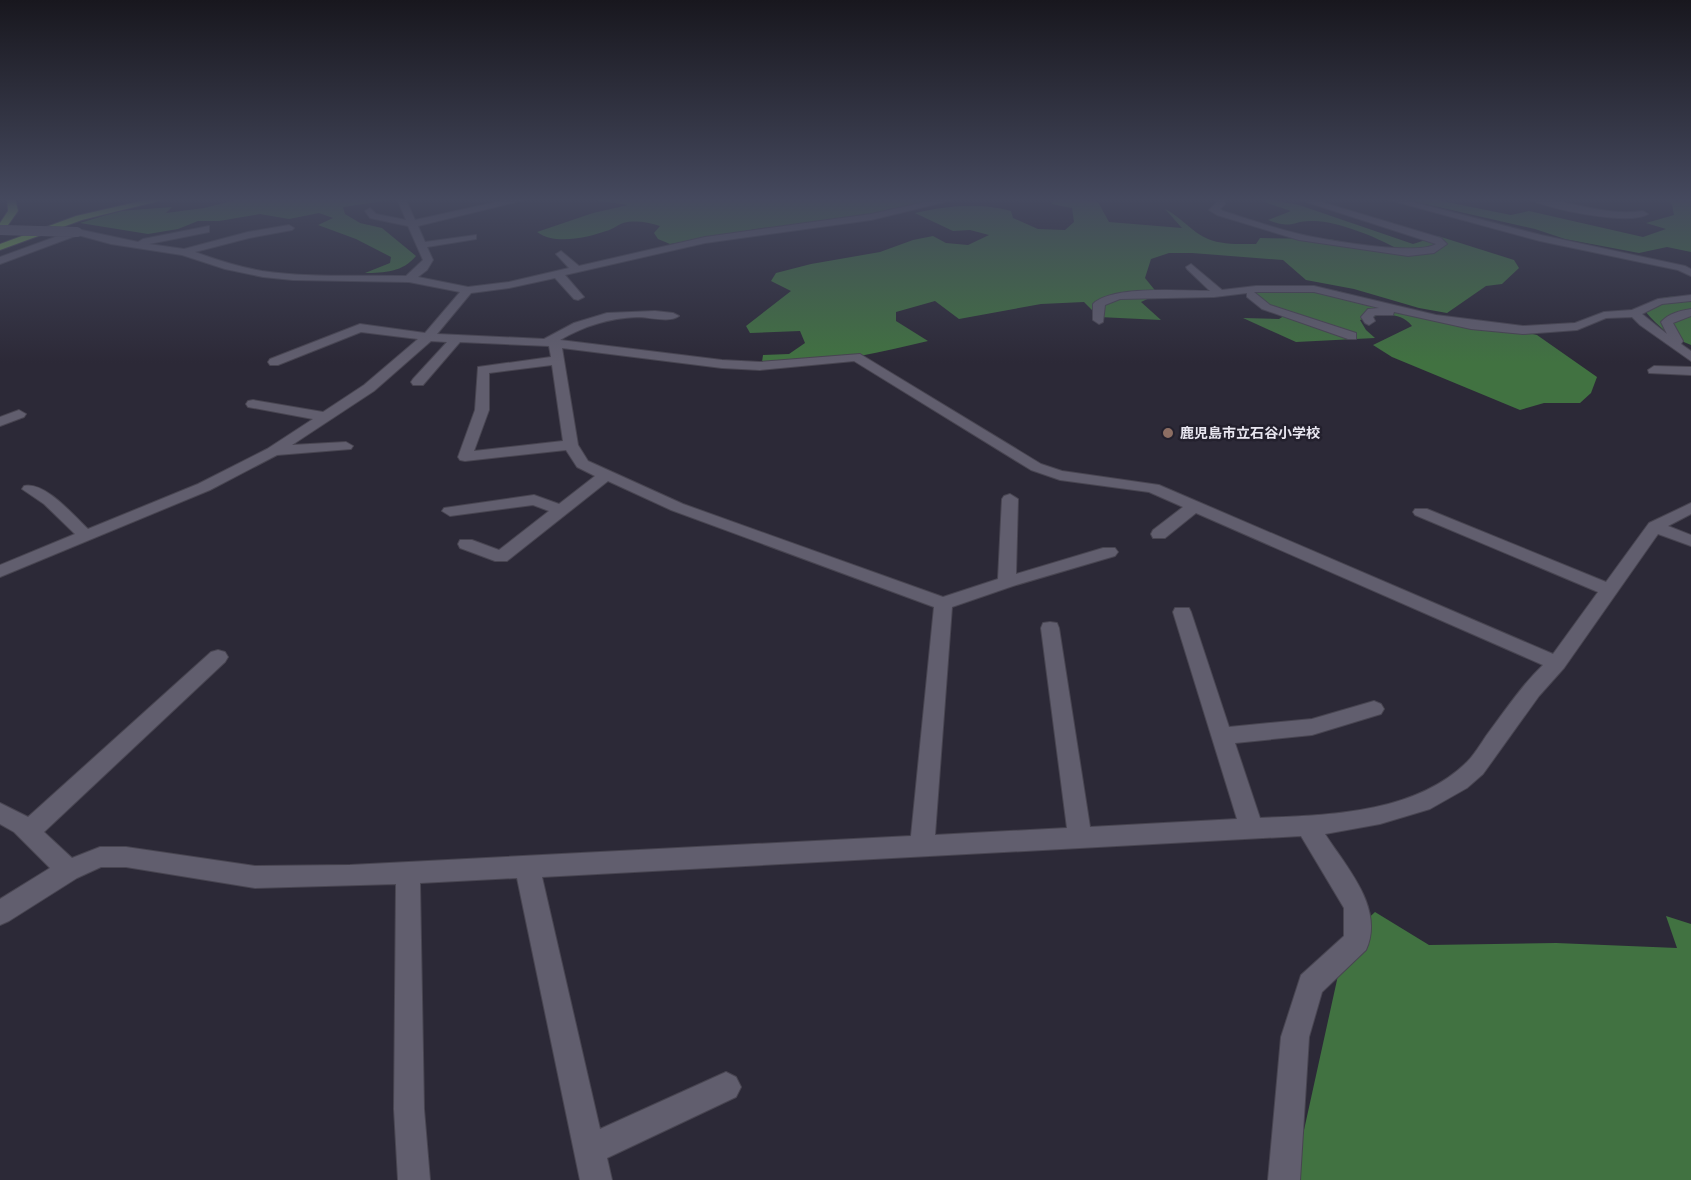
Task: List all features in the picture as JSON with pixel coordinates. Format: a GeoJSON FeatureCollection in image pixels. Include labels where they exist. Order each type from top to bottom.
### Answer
{"type":"FeatureCollection","features":[{"type":"Feature","properties":{"kind":"street"},"geometry":{"type":"LineString","coordinates":[[0,261],[21,253]]}},
{"type":"Feature","properties":{"kind":"street"},"geometry":{"type":"LineString","coordinates":[[187,253],[229,267],[263,274],[293,277],[409,279],[468,290],[532,280],[649,253]]}},
{"type":"Feature","properties":{"kind":"street"},"geometry":{"type":"LineString","coordinates":[[409,279],[428,261],[425,253]]}},
{"type":"Feature","properties":{"kind":"street"},"geometry":{"type":"LineString","coordinates":[[1611,253],[1682,268],[1691,273]]}},
{"type":"Feature","properties":{"kind":"street"},"geometry":{"type":"LineString","coordinates":[[561,254],[577,270]]}},
{"type":"Feature","properties":{"kind":"street"},"geometry":{"type":"LineString","coordinates":[[522,267],[532,280]]}},
{"type":"Feature","properties":{"kind":"street"},"geometry":{"type":"LineString","coordinates":[[1191,267],[1215,298]]}},
{"type":"Feature","properties":{"kind":"street"},"geometry":{"type":"LineString","coordinates":[[558,274],[578,297]]}},
{"type":"Feature","properties":{"kind":"street"},"geometry":{"type":"LineString","coordinates":[[1215,298],[1280,288],[1314,289],[1334,292],[1422,316],[1471,325],[1547,330],[1577,326],[1604,315],[1635,313],[1645,305],[1659,301],[1691,298]]}},
{"type":"Feature","properties":{"kind":"street"},"geometry":{"type":"LineString","coordinates":[[1099,320],[1099,304],[1107,299],[1120,296],[1215,298],[1277,292],[1280,288]]}},
{"type":"Feature","properties":{"kind":"street"},"geometry":{"type":"LineString","coordinates":[[0,572],[214,482],[272,452],[369,388],[428,336],[468,290]]}},
{"type":"Feature","properties":{"kind":"street"},"geometry":{"type":"LineString","coordinates":[[1251,296],[1266,307],[1352,336]]}},
{"type":"Feature","properties":{"kind":"street"},"geometry":{"type":"LineString","coordinates":[[1369,321],[1367,316],[1372,311],[1408,318],[1422,316]]}},
{"type":"Feature","properties":{"kind":"street"},"geometry":{"type":"LineString","coordinates":[[1673,344],[1677,341],[1667,322],[1691,312]]}},
{"type":"Feature","properties":{"kind":"street"},"geometry":{"type":"LineString","coordinates":[[571,445],[465,457],[482,410],[483,370],[553,348],[583,323],[620,313],[673,316]]}},
{"type":"Feature","properties":{"kind":"street"},"geometry":{"type":"LineString","coordinates":[[1635,313],[1644,323],[1691,357]]}},
{"type":"Feature","properties":{"kind":"street"},"geometry":{"type":"LineString","coordinates":[[274,362],[360,328],[722,364],[760,366],[856,357],[1036,467],[1060,475],[1153,488],[1557,663]]}},
{"type":"Feature","properties":{"kind":"street"},"geometry":{"type":"LineString","coordinates":[[418,382],[457,338]]}},
{"type":"Feature","properties":{"kind":"street"},"geometry":{"type":"LineString","coordinates":[[553,348],[571,445],[582,464],[677,507],[943,604],[1007,582],[1109,552]]}},
{"type":"Feature","properties":{"kind":"street"},"geometry":{"type":"LineString","coordinates":[[1654,370],[1691,371]]}},
{"type":"Feature","properties":{"kind":"street"},"geometry":{"type":"LineString","coordinates":[[253,404],[326,417]]}},
{"type":"Feature","properties":{"kind":"street"},"geometry":{"type":"LineString","coordinates":[[0,408],[19,414],[0,422]]}},
{"type":"Feature","properties":{"kind":"street"},"geometry":{"type":"LineString","coordinates":[[272,452],[346,446]]}},
{"type":"Feature","properties":{"kind":"street"},"geometry":{"type":"LineString","coordinates":[[466,544],[501,557],[606,476]]}},
{"type":"Feature","properties":{"kind":"street"},"geometry":{"type":"LineString","coordinates":[[30,489],[50,501],[86,536]]}},
{"type":"Feature","properties":{"kind":"street"},"geometry":{"type":"LineString","coordinates":[[1007,582],[1010,499]]}},
{"type":"Feature","properties":{"kind":"street"},"geometry":{"type":"LineString","coordinates":[[450,511],[534,500],[561,510]]}},
{"type":"Feature","properties":{"kind":"street"},"geometry":{"type":"LineString","coordinates":[[1159,534],[1195,506]]}},
{"type":"Feature","properties":{"kind":"street"},"geometry":{"type":"LineString","coordinates":[[0,912],[68,870],[100,857],[126,857],[255,877],[350,876],[1307,825],[1367,818],[1410,806],[1449,789],[1476,767],[1542,676],[1557,663],[1655,526],[1691,508]]}},
{"type":"Feature","properties":{"kind":"street"},"geometry":{"type":"LineString","coordinates":[[1420,512],[1609,590]]}},
{"type":"Feature","properties":{"kind":"street"},"geometry":{"type":"LineString","coordinates":[[1655,526],[1691,541]]}},
{"type":"Feature","properties":{"kind":"street"},"geometry":{"type":"LineString","coordinates":[[922,845],[943,604]]}},
{"type":"Feature","properties":{"kind":"street"},"geometry":{"type":"LineString","coordinates":[[1182,612],[1251,828]]}},
{"type":"Feature","properties":{"kind":"street"},"geometry":{"type":"LineString","coordinates":[[1050,628],[1080,836]]}},
{"type":"Feature","properties":{"kind":"street"},"geometry":{"type":"LineString","coordinates":[[28,832],[218,657]]}},
{"type":"Feature","properties":{"kind":"street"},"geometry":{"type":"LineString","coordinates":[[1221,736],[1312,727],[1374,709]]}},
{"type":"Feature","properties":{"kind":"street"},"geometry":{"type":"LineString","coordinates":[[0,813],[22,825],[68,870]]}},
{"type":"Feature","properties":{"kind":"street"},"geometry":{"type":"LineString","coordinates":[[1284,1180],[1295,1037],[1311,984],[1357,941],[1357,906],[1307,825]]}},
{"type":"Feature","properties":{"kind":"street"},"geometry":{"type":"LineString","coordinates":[[527,866],[596,1180]]}},
{"type":"Feature","properties":{"kind":"street"},"geometry":{"type":"LineString","coordinates":[[408,873],[409,1109],[414,1180]]}},
{"type":"Feature","properties":{"kind":"street"},"geometry":{"type":"LineString","coordinates":[[590,1150],[726,1087]]}},
{"type":"Feature","properties":{"kind":"green space"},"geometry":{"type":"Polygon","coordinates":[[[383,253],[412,253],[416,256],[399,268],[386,272],[365,273],[390,263],[391,257],[383,253]]]}},
{"type":"Feature","properties":{"kind":"green space"},"geometry":{"type":"Polygon","coordinates":[[[874,253],[1169,253],[1151,259],[1145,278],[1158,294],[1141,302],[1161,320],[1099,317],[1084,302],[1041,304],[959,319],[935,301],[896,312],[896,321],[928,341],[867,355],[825,361],[762,362],[763,355],[789,354],[805,343],[800,331],[750,333],[746,326],[791,291],[771,281],[776,273],[811,264],[874,253]]]}},
{"type":"Feature","properties":{"kind":"green space"},"geometry":{"type":"Polygon","coordinates":[[[1193,253],[1492,253],[1514,260],[1519,268],[1502,284],[1486,286],[1447,313],[1419,308],[1354,289],[1306,280],[1283,260],[1193,253]]]}},
{"type":"Feature","properties":{"kind":"green space"},"geometry":{"type":"Polygon","coordinates":[[[1334,290],[1417,312],[1478,321],[1537,335],[1597,377],[1591,393],[1580,403],[1544,403],[1520,410],[1392,357],[1373,345],[1412,326],[1395,316],[1381,315],[1360,320],[1375,338],[1296,342],[1243,318],[1279,319],[1287,314],[1247,297],[1253,292],[1286,293],[1334,290]]]}},
{"type":"Feature","properties":{"kind":"green space"},"geometry":{"type":"Polygon","coordinates":[[[1691,296],[1691,345],[1666,331],[1645,311],[1659,299],[1691,296]]]}},
{"type":"Feature","properties":{"kind":"green space"},"geometry":{"type":"Polygon","coordinates":[[[1375,912],[1429,945],[1556,943],[1677,948],[1666,916],[1691,924],[1691,1180],[1293,1180],[1346,939],[1375,912]]]}},
{"type":"Feature","properties":{"kind":"place","name":"鹿児島市立石谷小学校"},"geometry":{"type":"Point","coordinates":[1168,433]}}]}
